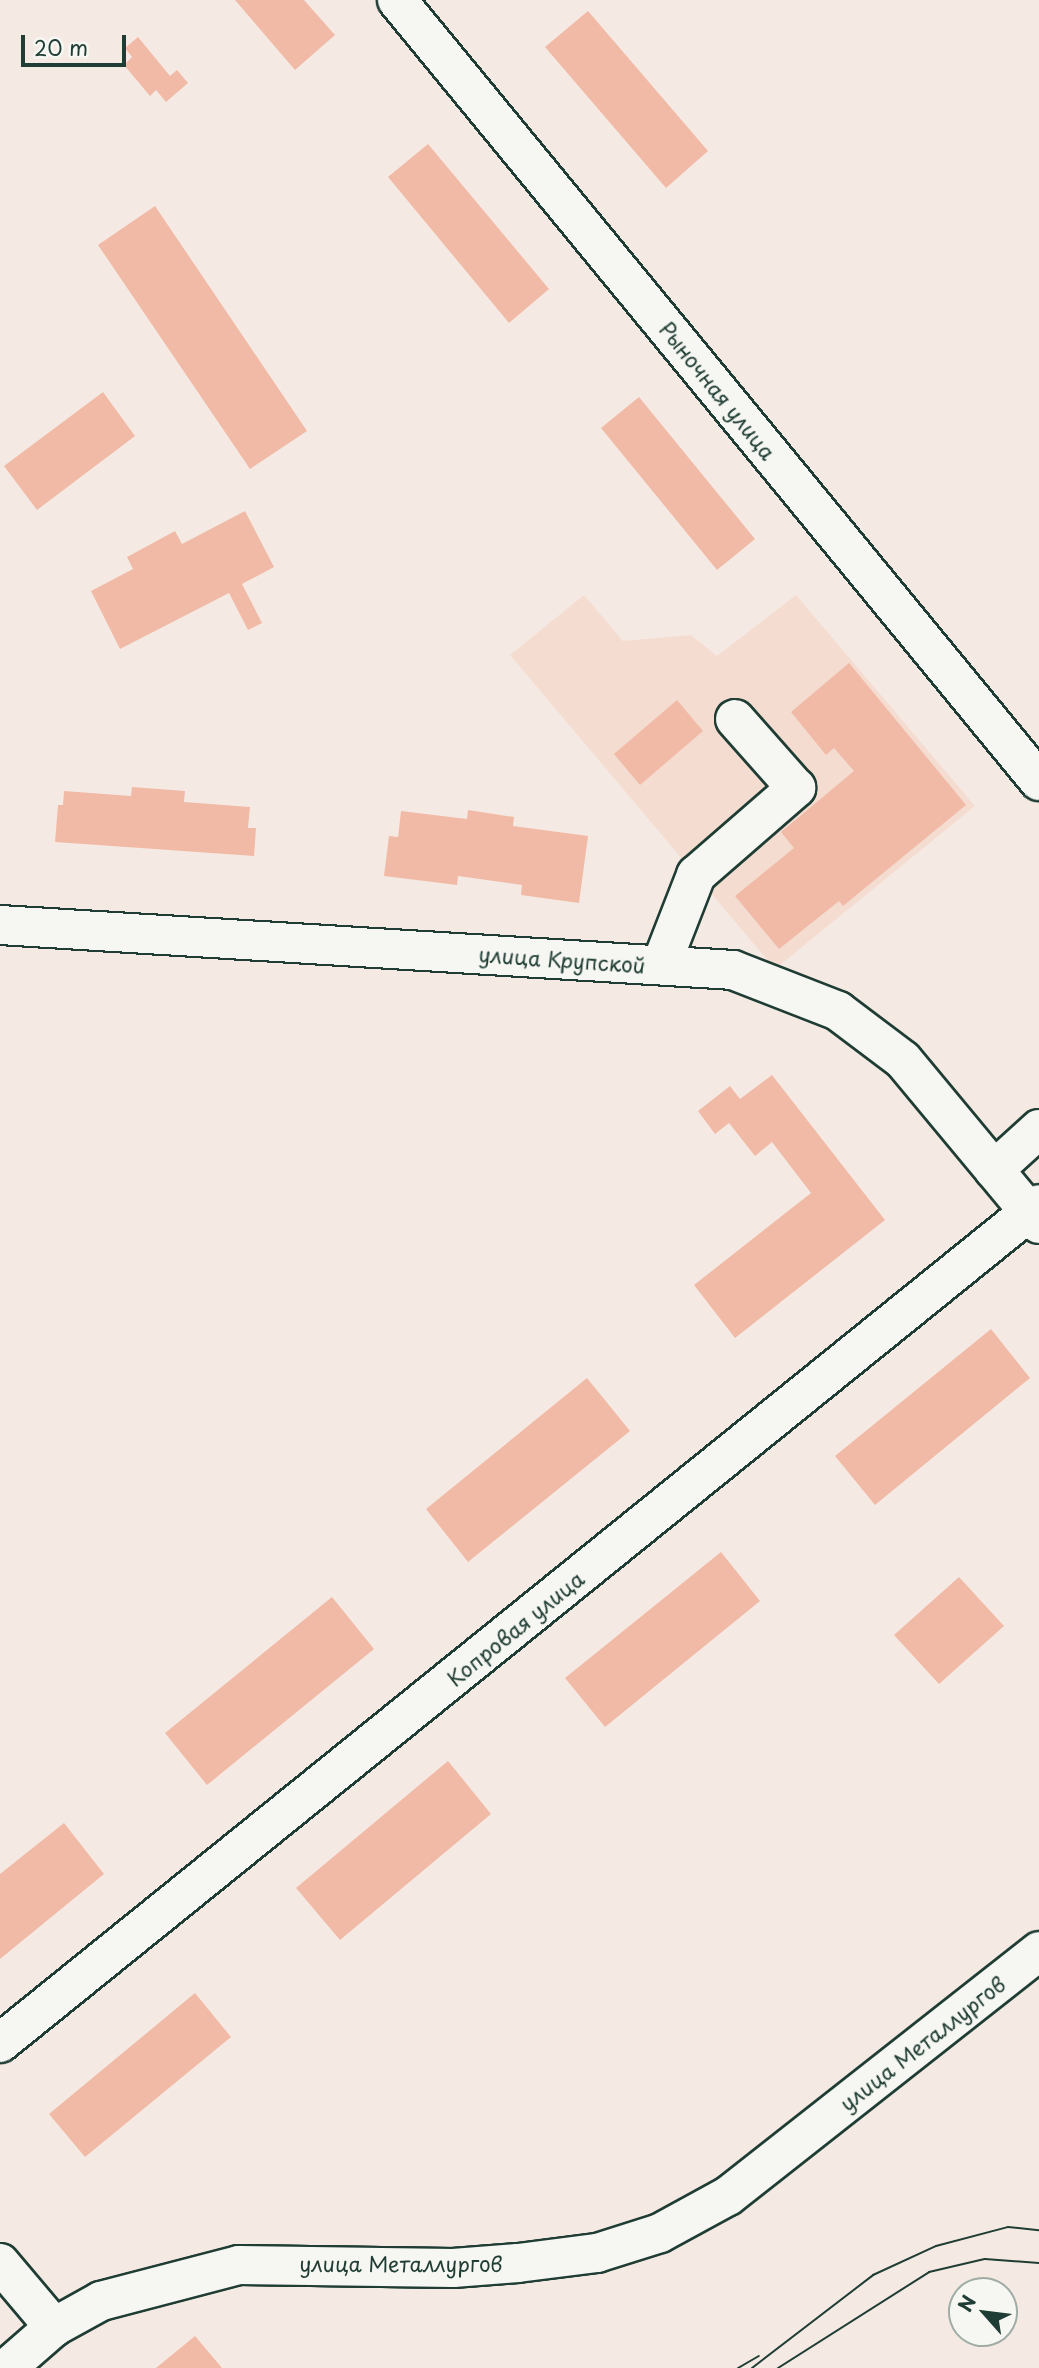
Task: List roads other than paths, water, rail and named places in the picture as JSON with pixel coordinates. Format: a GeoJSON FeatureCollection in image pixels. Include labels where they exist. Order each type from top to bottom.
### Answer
{"type":"FeatureCollection","features":[{"type":"Feature","properties":{"kind":"street","name":"Рыночная улица"},"geometry":{"type":"LineString","coordinates":[[397,0],[1039,781]]}},
{"type":"Feature","properties":{"kind":"street"},"geometry":{"type":"LineString","coordinates":[[661,965],[696,875],[796,788],[735,719]]}},
{"type":"Feature","properties":{"kind":"street","name":"улица Крупской"},"geometry":{"type":"LineString","coordinates":[[0,925],[733,970],[838,1011],[903,1060],[994,1170],[1036,1214]]}},
{"type":"Feature","properties":{"kind":"street"},"geometry":{"type":"LineString","coordinates":[[994,1170],[1039,1129]]}},
{"type":"Feature","properties":{"kind":"street","name":"Копровая улица"},"geometry":{"type":"LineString","coordinates":[[0,2043],[1036,1214]]}},
{"type":"Feature","properties":{"kind":"street","name":"улица Металлургов"},"geometry":{"type":"LineString","coordinates":[[7,2368],[54,2327],[101,2301],[239,2265],[453,2268],[519,2263],[597,2253],[660,2233],[728,2196],[1039,1951]]}},
{"type":"Feature","properties":{"kind":"street"},"geometry":{"type":"LineString","coordinates":[[0,2263],[54,2327]]}},
{"type":"Feature","properties":{"kind":"tram line"},"geometry":{"type":"LineString","coordinates":[[752,2368],[873,2275],[936,2246],[1008,2227],[1039,2230]]}},
{"type":"Feature","properties":{"kind":"tram line"},"geometry":{"type":"LineString","coordinates":[[778,2368],[929,2272],[985,2259],[1039,2263]]}},
{"type":"Feature","properties":{"kind":"tram line"},"geometry":{"type":"LineString","coordinates":[[738,2368],[759,2356]]}}]}
